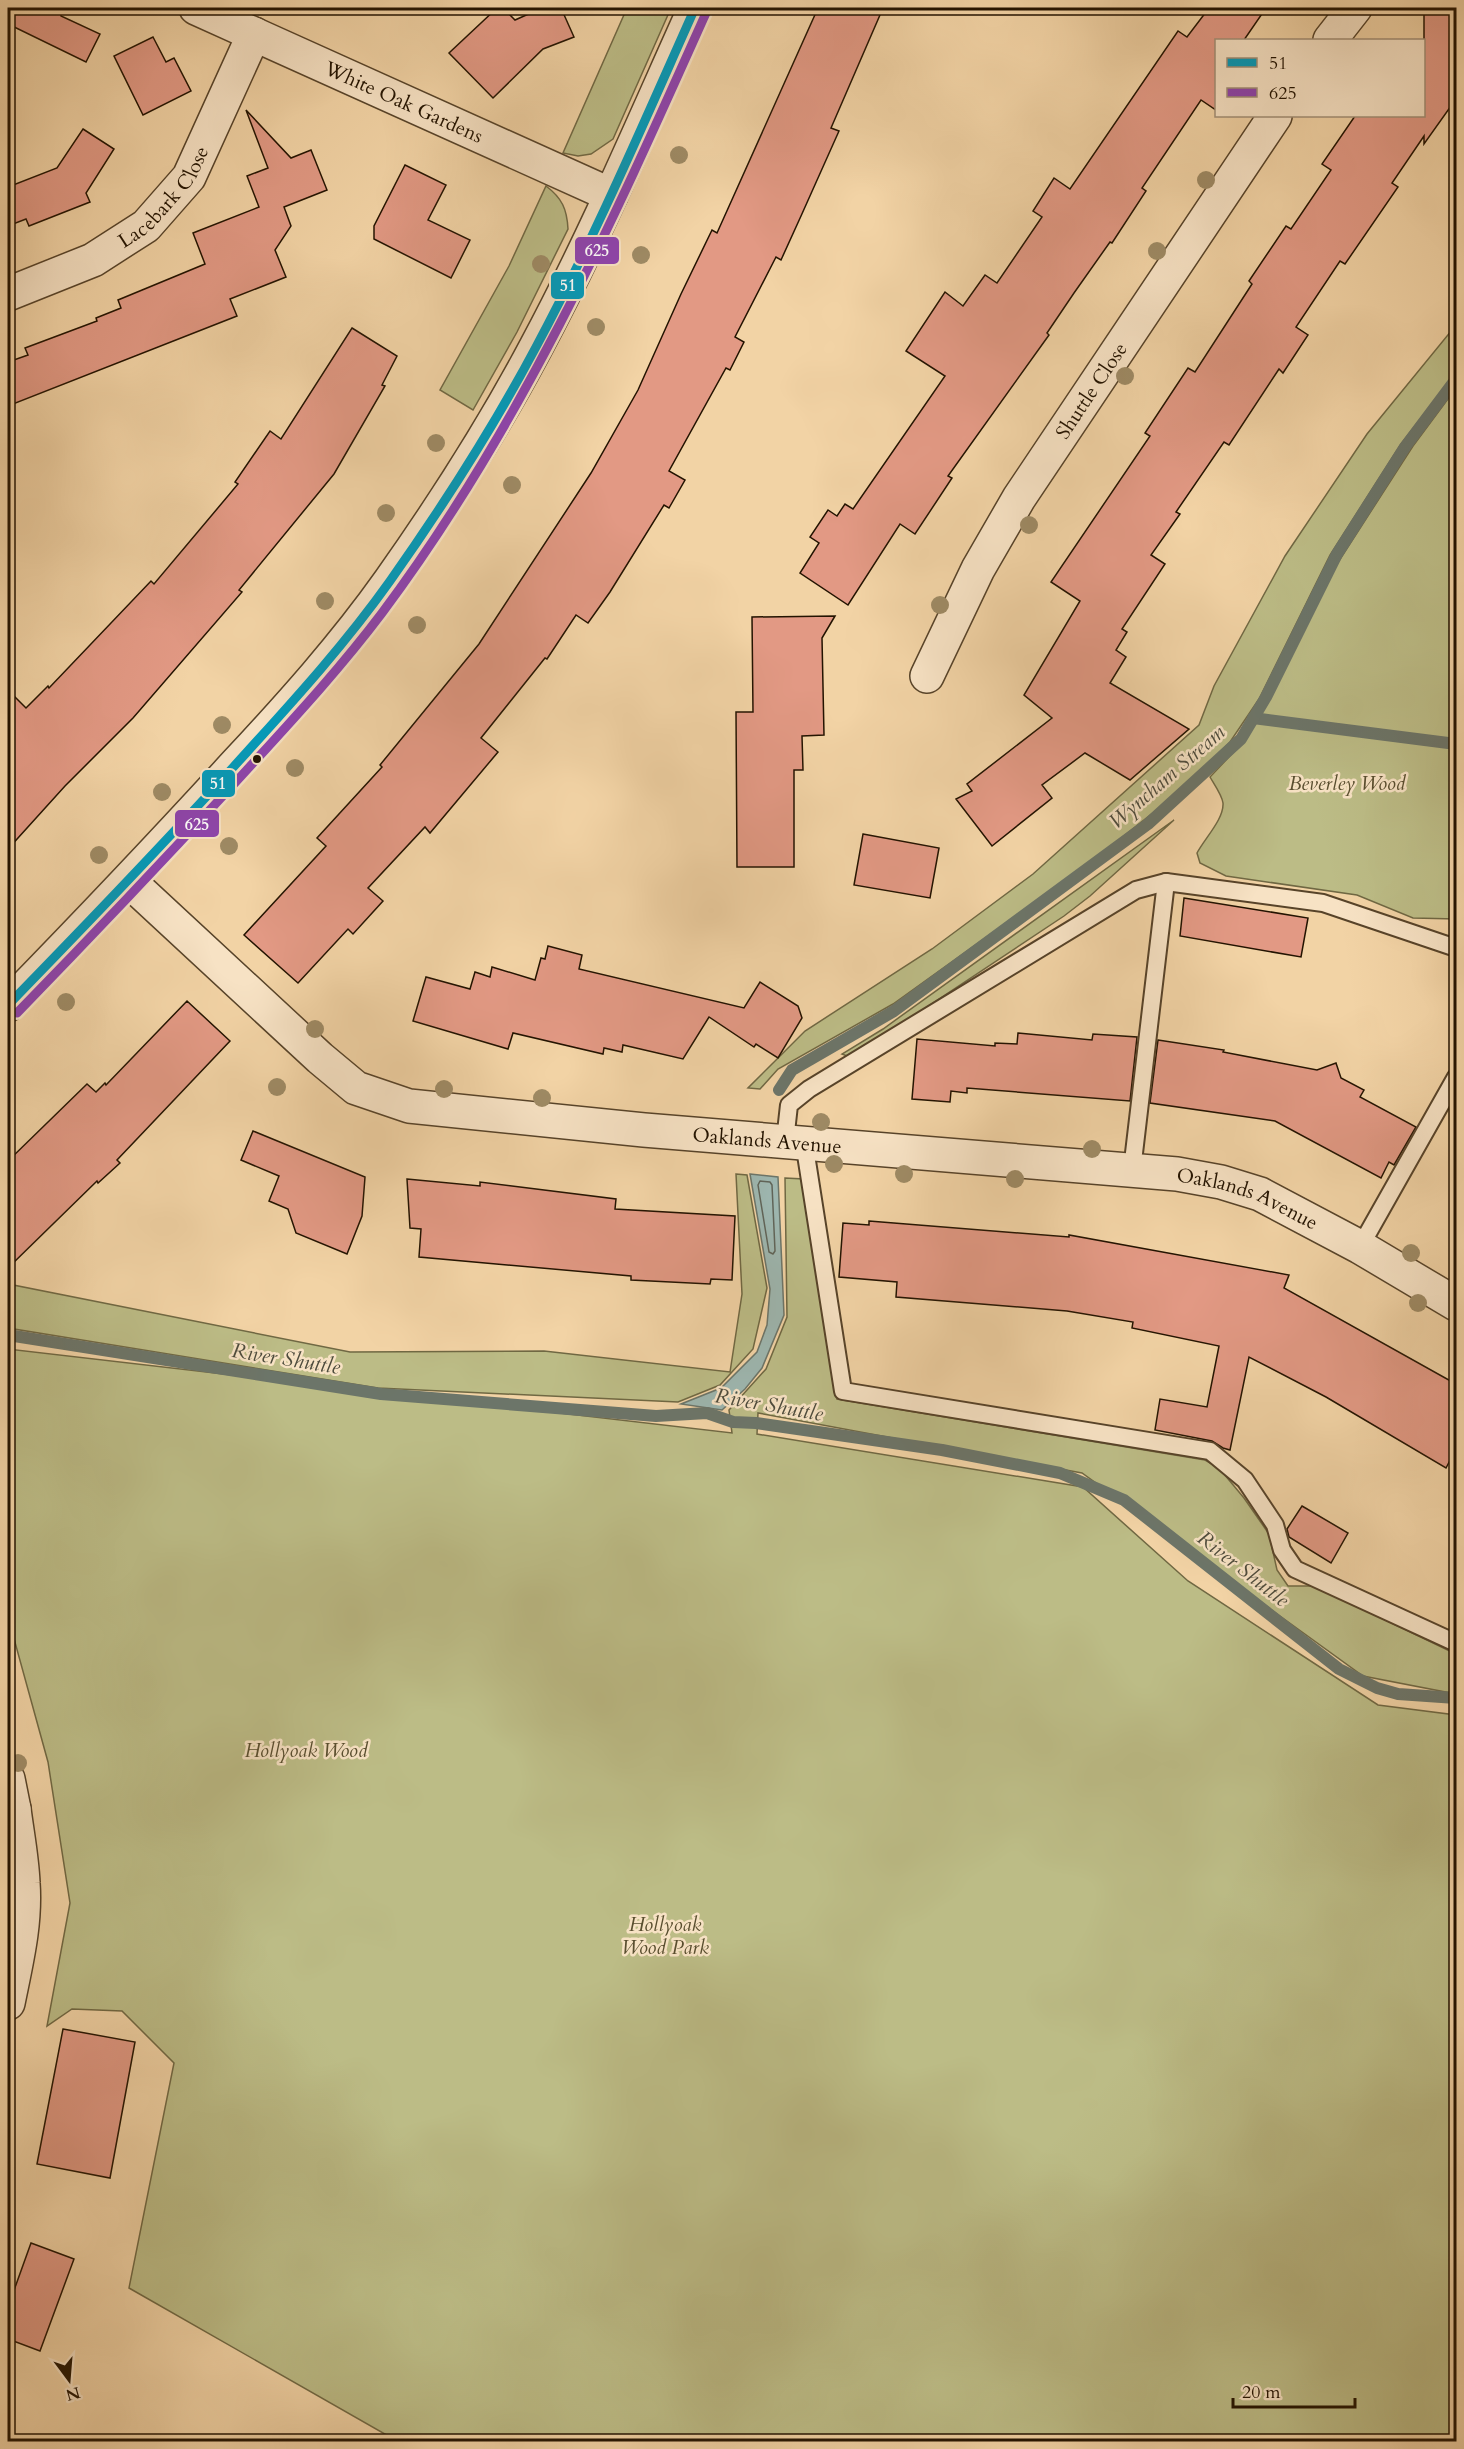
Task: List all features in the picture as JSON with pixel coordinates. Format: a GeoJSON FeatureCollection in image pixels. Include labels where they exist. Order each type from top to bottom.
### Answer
{"type":"FeatureCollection","features":[{"type":"Feature","properties":{"kind":"street","name":"White Oak Gardens"},"geometry":{"type":"LineString","coordinates":[[196,8],[611,195]]}},
{"type":"Feature","properties":{"kind":"street"},"geometry":{"type":"LineString","coordinates":[[8,1005],[129,881],[331,657],[389,583],[469,463],[525,367],[611,195],[695,8]]}},
{"type":"Feature","properties":{"kind":"street"},"geometry":{"type":"LineString","coordinates":[[1331,39],[1355,8]]}},
{"type":"Feature","properties":{"kind":"street","name":"Lacebark Close"},"geometry":{"type":"LineString","coordinates":[[8,294],[93,260],[146,226],[189,177],[254,34]]}},
{"type":"Feature","properties":{"kind":"street","name":"Shuttle Close"},"geometry":{"type":"LineString","coordinates":[[927,676],[978,569],[1019,498],[1274,117]]}},
{"type":"Feature","properties":{"kind":"street","name":"Oaklands Avenue"},"geometry":{"type":"LineString","coordinates":[[129,881],[320,1058],[356,1088],[409,1106],[644,1130],[1177,1174],[1221,1182],[1260,1194],[1360,1247],[1456,1304]]}},
{"type":"Feature","properties":{"kind":"street"},"geometry":{"type":"LineString","coordinates":[[8,2003],[23,1917],[23,1883],[10,1800]]}},
{"type":"Feature","properties":{"kind":"lane"},"geometry":{"type":"LineString","coordinates":[[1132,1170],[1166,882]]}},
{"type":"Feature","properties":{"kind":"lane"},"geometry":{"type":"LineString","coordinates":[[1456,948],[1323,903],[1166,882],[1136,890],[809,1089],[789,1105],[843,1391],[1210,1451],[1245,1480],[1275,1525],[1282,1550],[1295,1569],[1456,1643]]}},
{"type":"Feature","properties":{"kind":"lane"},"geometry":{"type":"LineString","coordinates":[[1360,1247],[1456,1077]]}},
{"type":"Feature","properties":{"kind":"green space"},"geometry":{"type":"Polygon","coordinates":[[[627,8],[671,8],[613,139],[591,154],[578,156],[563,153],[627,8]]]}},
{"type":"Feature","properties":{"kind":"green space"},"geometry":{"type":"Polygon","coordinates":[[[546,186],[563,204],[568,229],[517,332],[473,410],[440,390],[509,266],[546,186]]]}},
{"type":"Feature","properties":{"kind":"green space"},"geometry":{"type":"Polygon","coordinates":[[[1456,325],[1456,373],[1401,444],[1330,555],[1259,699],[1230,742],[1188,785],[1091,862],[893,1004],[778,1069],[760,1089],[748,1088],[805,1031],[932,949],[1033,874],[1199,725],[1214,686],[1285,556],[1367,434],[1456,325]]]}},
{"type":"Feature","properties":{"kind":"green space","name":"Beverley Wood"},"geometry":{"type":"Polygon","coordinates":[[[1456,388],[1456,919],[1413,918],[1357,895],[1226,876],[1200,863],[1197,853],[1217,822],[1223,803],[1210,777],[1245,740],[1268,702],[1326,581],[1413,446],[1456,388]]]}},
{"type":"Feature","properties":{"kind":"green space"},"geometry":{"type":"Polygon","coordinates":[[[1174,820],[1090,896],[1064,916],[903,1023],[847,1056],[842,1054],[883,1029],[1174,820]]]}},
{"type":"Feature","properties":{"kind":"green space"},"geometry":{"type":"Polygon","coordinates":[[[736,1174],[747,1175],[767,1288],[753,1349],[720,1385],[678,1402],[378,1388],[8,1328],[8,1284],[350,1352],[544,1351],[730,1372],[742,1294],[736,1174]]]}},
{"type":"Feature","properties":{"kind":"green space","name":"Hollyoak Wood Park"},"geometry":{"type":"Polygon","coordinates":[[[785,1178],[804,1179],[837,1399],[1205,1460],[1219,1468],[1244,1498],[1269,1534],[1277,1570],[1288,1586],[1315,1586],[1456,1654],[1456,1694],[1363,1676],[1082,1473],[758,1413],[757,1434],[1083,1487],[1188,1581],[1378,1705],[1456,1715],[1456,2441],[397,2441],[129,2288],[174,2063],[122,2011],[72,2009],[47,2026],[70,1903],[48,1762],[8,1617],[8,1349],[732,1433],[729,1410],[766,1369],[787,1317],[785,1178]]]}},
{"type":"Feature","properties":{"kind":"water"},"geometry":{"type":"Polygon","coordinates":[[[750,1174],[778,1177],[784,1315],[762,1368],[745,1389],[722,1410],[681,1404],[721,1388],[757,1352],[767,1325],[770,1289],[750,1174]]]}},
{"type":"Feature","properties":{"kind":"building"},"geometry":{"type":"Polygon","coordinates":[[[8,8],[60,8],[61,16],[100,34],[86,62],[8,24],[8,8]]]}},
{"type":"Feature","properties":{"kind":"building"},"geometry":{"type":"Polygon","coordinates":[[[497,8],[503,8],[515,20],[542,8],[561,8],[574,37],[543,49],[493,98],[449,53],[497,8]]]}},
{"type":"Feature","properties":{"kind":"building"},"geometry":{"type":"Polygon","coordinates":[[[818,8],[883,8],[831,128],[839,131],[801,216],[781,260],[776,257],[735,337],[744,342],[730,370],[726,368],[669,471],[685,480],[669,508],[664,505],[588,623],[576,615],[547,659],[545,658],[481,738],[498,752],[430,833],[425,827],[368,888],[383,901],[353,934],[348,929],[298,983],[244,935],[326,846],[317,838],[382,767],[380,765],[479,644],[591,473],[638,390],[712,230],[717,233],[818,8]]]}},
{"type":"Feature","properties":{"kind":"building"},"geometry":{"type":"Polygon","coordinates":[[[1209,8],[1266,8],[1245,39],[1215,39],[1215,109],[1201,100],[1142,188],[1146,191],[1112,243],[1110,242],[1074,293],[1047,333],[1049,335],[948,476],[952,478],[915,534],[900,524],[848,605],[800,573],[819,543],[810,537],[828,510],[837,516],[845,504],[853,509],[945,376],[906,351],[945,292],[963,306],[985,275],[997,283],[1042,217],[1033,211],[1054,178],[1070,189],[1178,31],[1187,37],[1209,8]]]}},
{"type":"Feature","properties":{"kind":"building"},"geometry":{"type":"Polygon","coordinates":[[[1424,8],[1456,8],[1456,99],[1424,144],[1424,136],[1392,183],[1398,187],[1345,264],[1340,261],[1296,327],[1308,335],[1283,373],[1279,369],[1229,445],[1224,442],[1176,512],[1180,514],[1151,555],[1165,564],[1122,629],[1127,632],[1116,650],[1126,657],[1110,683],[1189,729],[1130,780],[1085,753],[1042,785],[1052,798],[992,846],[956,799],[972,791],[967,784],[1052,718],[1024,695],[1080,601],[1051,582],[1150,436],[1145,433],[1188,368],[1195,372],[1252,284],[1249,281],[1286,226],[1291,229],[1331,170],[1322,164],[1354,117],[1425,117],[1424,8]]]}},
{"type":"Feature","properties":{"kind":"building"},"geometry":{"type":"Polygon","coordinates":[[[153,37],[166,62],[174,58],[191,91],[143,115],[114,56],[153,37]]]}},
{"type":"Feature","properties":{"kind":"building"},"geometry":{"type":"Polygon","coordinates":[[[246,110],[291,158],[311,150],[327,190],[284,207],[291,226],[275,250],[286,277],[230,299],[237,316],[8,406],[8,362],[28,355],[25,348],[97,321],[96,318],[121,308],[118,300],[205,264],[193,233],[259,207],[247,176],[268,168],[246,110]]]}},
{"type":"Feature","properties":{"kind":"building"},"geometry":{"type":"Polygon","coordinates":[[[83,129],[114,149],[86,193],[90,202],[29,226],[26,219],[8,226],[8,187],[57,168],[83,129]]]}},
{"type":"Feature","properties":{"kind":"building"},"geometry":{"type":"Polygon","coordinates":[[[405,165],[446,185],[428,220],[470,240],[451,278],[374,239],[374,226],[405,165]]]}},
{"type":"Feature","properties":{"kind":"building"},"geometry":{"type":"Polygon","coordinates":[[[352,328],[397,356],[382,385],[385,386],[334,474],[239,590],[242,592],[133,718],[65,786],[8,849],[8,690],[26,708],[48,686],[49,688],[151,581],[154,584],[238,484],[235,482],[270,431],[281,439],[352,328]]]}},
{"type":"Feature","properties":{"kind":"building"},"geometry":{"type":"Polygon","coordinates":[[[835,616],[822,638],[824,735],[802,736],[803,770],[794,770],[794,867],[737,867],[736,712],[753,712],[752,617],[835,616]]]}},
{"type":"Feature","properties":{"kind":"building"},"geometry":{"type":"Polygon","coordinates":[[[863,834],[939,848],[930,898],[854,885],[863,834]]]}},
{"type":"Feature","properties":{"kind":"building"},"geometry":{"type":"Polygon","coordinates":[[[1184,898],[1308,918],[1301,957],[1180,936],[1184,898]]]}},
{"type":"Feature","properties":{"kind":"building"},"geometry":{"type":"Polygon","coordinates":[[[548,946],[582,955],[579,969],[744,1008],[760,982],[798,1006],[802,1018],[778,1058],[756,1044],[754,1047],[709,1017],[683,1059],[623,1045],[622,1052],[604,1048],[603,1054],[513,1033],[508,1049],[413,1021],[426,977],[470,989],[475,972],[490,977],[492,967],[535,980],[541,958],[545,959],[548,946]]]}},
{"type":"Feature","properties":{"kind":"building"},"geometry":{"type":"Polygon","coordinates":[[[187,1001],[230,1041],[117,1160],[120,1163],[98,1183],[97,1181],[8,1268],[8,1161],[87,1084],[96,1092],[105,1083],[106,1085],[187,1001]]]}},
{"type":"Feature","properties":{"kind":"building"},"geometry":{"type":"Polygon","coordinates":[[[1018,1033],[1092,1040],[1093,1034],[1137,1037],[1130,1101],[967,1088],[967,1093],[951,1091],[950,1102],[912,1099],[917,1039],[995,1046],[995,1043],[1017,1044],[1018,1033]]]}},
{"type":"Feature","properties":{"kind":"building"},"geometry":{"type":"Polygon","coordinates":[[[1158,1040],[1224,1050],[1223,1052],[1317,1070],[1336,1063],[1341,1078],[1364,1090],[1360,1097],[1416,1127],[1394,1165],[1389,1162],[1381,1178],[1275,1121],[1150,1103],[1158,1040]]]}},
{"type":"Feature","properties":{"kind":"building"},"geometry":{"type":"Polygon","coordinates":[[[253,1131],[365,1177],[362,1216],[347,1254],[296,1233],[288,1209],[269,1201],[279,1176],[241,1160],[253,1131]]]}},
{"type":"Feature","properties":{"kind":"building"},"geometry":{"type":"Polygon","coordinates":[[[407,1179],[480,1186],[480,1182],[616,1199],[615,1209],[735,1216],[732,1280],[711,1279],[710,1284],[631,1280],[631,1276],[419,1257],[421,1229],[410,1228],[407,1179]]]}},
{"type":"Feature","properties":{"kind":"building"},"geometry":{"type":"Polygon","coordinates":[[[869,1221],[1069,1237],[1069,1235],[1289,1275],[1284,1288],[1456,1384],[1456,1449],[1446,1468],[1326,1397],[1249,1357],[1230,1450],[1212,1441],[1155,1430],[1160,1399],[1207,1407],[1219,1346],[1132,1328],[1133,1322],[1067,1311],[896,1297],[897,1282],[839,1277],[843,1223],[869,1225],[869,1221]]]}},
{"type":"Feature","properties":{"kind":"building"},"geometry":{"type":"Polygon","coordinates":[[[1302,1506],[1348,1533],[1331,1563],[1289,1537],[1287,1529],[1302,1506]]]}},
{"type":"Feature","properties":{"kind":"building"},"geometry":{"type":"Polygon","coordinates":[[[63,2029],[135,2042],[110,2178],[37,2164],[63,2029]]]}},
{"type":"Feature","properties":{"kind":"building"},"geometry":{"type":"Polygon","coordinates":[[[31,2243],[74,2259],[40,2351],[8,2339],[8,2307],[31,2243]]]}},
{"type":"Feature","properties":{"kind":"waterway","name":"Wyncham Stream"},"geometry":{"type":"LineString","coordinates":[[779,1090],[792,1070],[894,1011],[1148,824],[1241,739],[1266,697],[1337,554],[1405,447],[1456,379]]}},
{"type":"Feature","properties":{"kind":"waterway"},"geometry":{"type":"LineString","coordinates":[[1253,718],[1456,744]]}},
{"type":"Feature","properties":{"kind":"waterway","name":"River Shuttle"},"geometry":{"type":"LineString","coordinates":[[8,1335],[381,1394],[656,1416],[707,1413],[733,1422],[756,1423],[942,1450],[1060,1473],[1124,1500],[1339,1669],[1377,1688],[1398,1694],[1456,1698]]}},
{"type":"Feature","properties":{"kind":"transit line","name":"51"},"geometry":{"type":"LineString","coordinates":[[8,1005],[174,832],[291,703],[352,631],[410,553],[485,437],[558,306],[695,8]]}},
{"type":"Feature","properties":{"kind":"transit line","name":"625"},"geometry":{"type":"LineString","coordinates":[[17,1013],[180,843],[309,701],[382,613],[432,542],[521,397],[561,322],[599,246],[706,13]]}},
{"type":"Feature","properties":{"kind":"park label","name":"Hollyoak Wood"},"geometry":{"type":"Point","coordinates":[306,1750]}}]}
